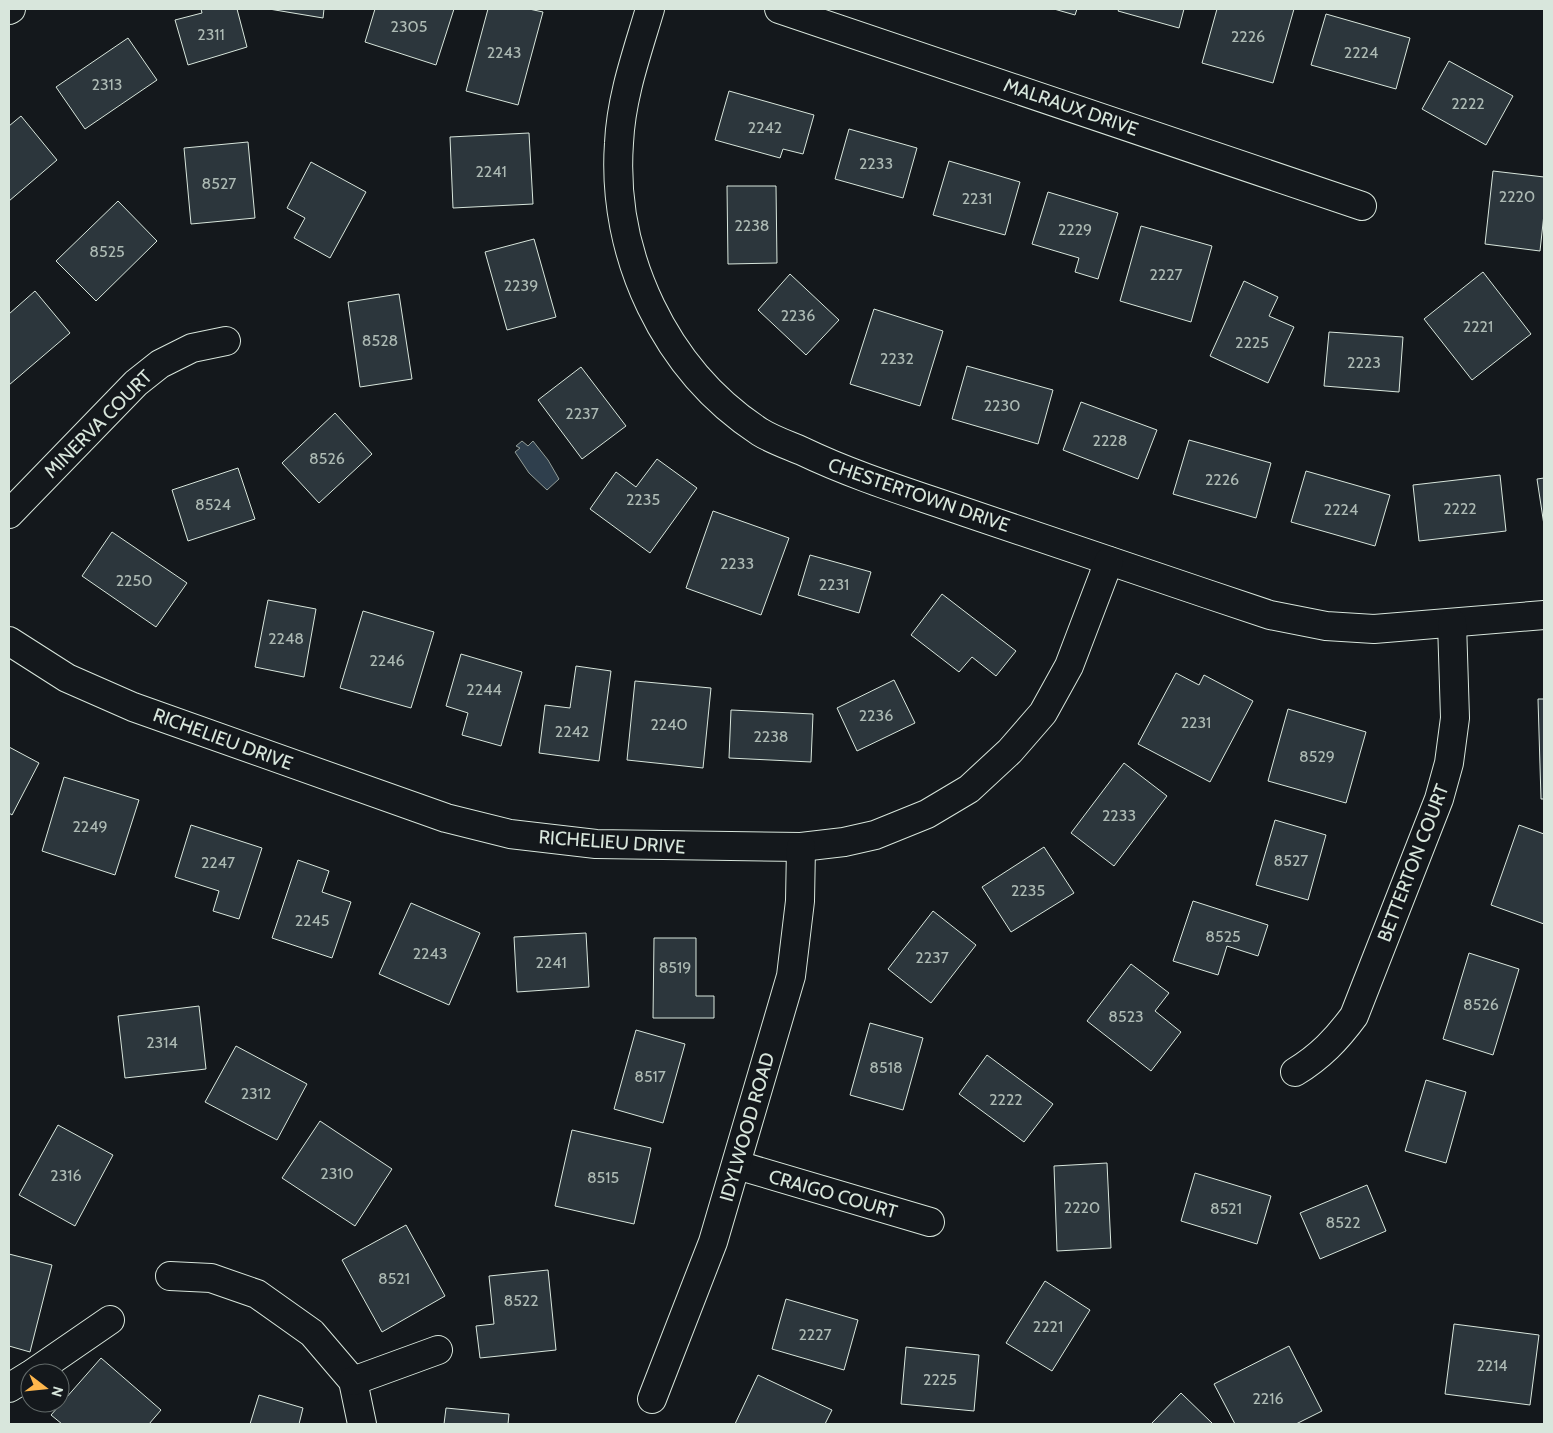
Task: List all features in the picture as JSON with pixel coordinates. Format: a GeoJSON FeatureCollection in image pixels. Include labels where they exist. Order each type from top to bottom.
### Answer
{"type":"FeatureCollection","features":[{"type":"Feature","properties":{"kind":"street","name":"CHESTERTOWN DRIVE"},"geometry":{"type":"LineString","coordinates":[[650,9],[628,79],[618,142],[619,203],[630,253],[648,301],[678,353],[699,380],[736,414],[763,433],[837,468],[1270,614],[1326,626],[1374,629],[1544,615]]}},
{"type":"Feature","properties":{"kind":"street","name":"MALRAUX DRIVE"},"geometry":{"type":"LineString","coordinates":[[779,9],[1362,206]]}},
{"type":"Feature","properties":{"kind":"street","name":"MINERVA COURT"},"geometry":{"type":"LineString","coordinates":[[9,514],[136,383],[154,368],[192,348],[226,340]]}},
{"type":"Feature","properties":{"kind":"street","name":"RICHELIEU DRIVE"},"geometry":{"type":"LineString","coordinates":[[9,641],[67,678],[132,707],[446,818],[510,834],[596,844],[801,847],[844,842],[875,835],[927,814],[969,789],[1010,751],[1043,713],[1069,666],[1109,561]]}},
{"type":"Feature","properties":{"kind":"street","name":"BETTERTON COURT"},"geometry":{"type":"LineString","coordinates":[[1295,1072],[1312,1062],[1335,1042],[1354,1016],[1439,799],[1449,763],[1455,718],[1452,623]]}},
{"type":"Feature","properties":{"kind":"street","name":"IDYLWOOD ROAD"},"geometry":{"type":"LineString","coordinates":[[652,1398],[713,1242],[791,976],[800,901],[801,847]]}},
{"type":"Feature","properties":{"kind":"street","name":"CRAIGO COURT"},"geometry":{"type":"LineString","coordinates":[[737,1165],[930,1222]]}},
{"type":"Feature","properties":{"kind":"street"},"geometry":{"type":"LineString","coordinates":[[170,1276],[211,1278],[257,1294],[312,1333],[354,1381],[362,1424]]}},
{"type":"Feature","properties":{"kind":"street"},"geometry":{"type":"LineString","coordinates":[[47,1363],[110,1320]]}},
{"type":"Feature","properties":{"kind":"street"},"geometry":{"type":"LineString","coordinates":[[354,1381],[438,1350]]}},
{"type":"Feature","properties":{"kind":"street"},"geometry":{"type":"LineString","coordinates":[[9,1388],[20,1381]]}},
{"type":"Feature","properties":{"kind":"water"},"geometry":{"type":"Polygon","coordinates":[[[522,441],[528,446],[533,441],[548,460],[559,479],[547,490],[529,473],[515,452],[520,448],[516,446],[522,441]]]}},
{"type":"Feature","properties":{"kind":"building"},"geometry":{"type":"Polygon","coordinates":[[[201,9],[237,9],[247,47],[188,65],[175,20],[202,13],[201,9]]]}},
{"type":"Feature","properties":{"kind":"building"},"geometry":{"type":"Polygon","coordinates":[[[269,9],[324,9],[323,18],[269,9]]]}},
{"type":"Feature","properties":{"kind":"building"},"geometry":{"type":"Polygon","coordinates":[[[375,9],[454,9],[436,65],[365,42],[375,9]]]}},
{"type":"Feature","properties":{"kind":"building"},"geometry":{"type":"Polygon","coordinates":[[[488,9],[529,9],[543,12],[518,105],[466,91],[488,9]]]}},
{"type":"Feature","properties":{"kind":"building"},"geometry":{"type":"Polygon","coordinates":[[[1054,9],[1077,9],[1075,15],[1054,9]]]}},
{"type":"Feature","properties":{"kind":"building"},"geometry":{"type":"Polygon","coordinates":[[[1119,9],[1184,9],[1179,28],[1118,11],[1119,9]]]}},
{"type":"Feature","properties":{"kind":"building"},"geometry":{"type":"Polygon","coordinates":[[[1217,9],[1294,9],[1273,83],[1202,63],[1217,9]]]}},
{"type":"Feature","properties":{"kind":"building"},"geometry":{"type":"Polygon","coordinates":[[[1326,14],[1410,38],[1396,89],[1311,65],[1326,14]]]}},
{"type":"Feature","properties":{"kind":"building"},"geometry":{"type":"Polygon","coordinates":[[[128,38],[157,80],[85,129],[56,87],[128,38]]]}},
{"type":"Feature","properties":{"kind":"building"},"geometry":{"type":"Polygon","coordinates":[[[1449,61],[1513,96],[1486,145],[1422,109],[1449,61]]]}},
{"type":"Feature","properties":{"kind":"building"},"geometry":{"type":"Polygon","coordinates":[[[729,91],[814,115],[803,154],[783,149],[780,158],[715,140],[729,91]]]}},
{"type":"Feature","properties":{"kind":"building"},"geometry":{"type":"Polygon","coordinates":[[[21,116],[57,160],[9,201],[9,126],[21,116]]]}},
{"type":"Feature","properties":{"kind":"building"},"geometry":{"type":"Polygon","coordinates":[[[849,129],[917,148],[903,198],[835,179],[849,129]]]}},
{"type":"Feature","properties":{"kind":"building"},"geometry":{"type":"Polygon","coordinates":[[[529,133],[533,204],[453,208],[450,137],[529,133]]]}},
{"type":"Feature","properties":{"kind":"building"},"geometry":{"type":"Polygon","coordinates":[[[248,142],[255,218],[191,224],[184,148],[248,142]]]}},
{"type":"Feature","properties":{"kind":"building"},"geometry":{"type":"Polygon","coordinates":[[[949,161],[1020,182],[1005,235],[933,215],[949,161]]]}},
{"type":"Feature","properties":{"kind":"building"},"geometry":{"type":"Polygon","coordinates":[[[311,162],[366,192],[330,258],[294,238],[305,218],[287,208],[311,162]]]}},
{"type":"Feature","properties":{"kind":"building"},"geometry":{"type":"Polygon","coordinates":[[[1493,171],[1544,177],[1544,214],[1540,251],[1485,244],[1493,171]]]}},
{"type":"Feature","properties":{"kind":"building"},"geometry":{"type":"Polygon","coordinates":[[[727,186],[776,186],[777,263],[728,264],[727,186]]]}},
{"type":"Feature","properties":{"kind":"building"},"geometry":{"type":"Polygon","coordinates":[[[1048,192],[1118,213],[1098,279],[1075,272],[1079,258],[1032,244],[1048,192]]]}},
{"type":"Feature","properties":{"kind":"building"},"geometry":{"type":"Polygon","coordinates":[[[118,201],[157,241],[96,301],[56,261],[118,201]]]}},
{"type":"Feature","properties":{"kind":"building"},"geometry":{"type":"Polygon","coordinates":[[[1141,226],[1212,246],[1191,322],[1120,301],[1141,226]]]}},
{"type":"Feature","properties":{"kind":"building"},"geometry":{"type":"Polygon","coordinates":[[[534,239],[556,317],[507,330],[485,252],[534,239]]]}},
{"type":"Feature","properties":{"kind":"building"},"geometry":{"type":"Polygon","coordinates":[[[1483,272],[1531,334],[1472,380],[1424,319],[1483,272]]]}},
{"type":"Feature","properties":{"kind":"building"},"geometry":{"type":"Polygon","coordinates":[[[790,274],[839,320],[806,355],[758,310],[790,274]]]}},
{"type":"Feature","properties":{"kind":"building"},"geometry":{"type":"Polygon","coordinates":[[[1244,281],[1278,297],[1269,316],[1294,327],[1268,383],[1210,356],[1244,281]]]}},
{"type":"Feature","properties":{"kind":"building"},"geometry":{"type":"Polygon","coordinates":[[[35,291],[70,333],[9,385],[9,314],[35,291]]]}},
{"type":"Feature","properties":{"kind":"building"},"geometry":{"type":"Polygon","coordinates":[[[399,294],[412,379],[360,387],[348,302],[399,294]]]}},
{"type":"Feature","properties":{"kind":"building"},"geometry":{"type":"Polygon","coordinates":[[[874,309],[943,331],[920,406],[850,384],[874,309]]]}},
{"type":"Feature","properties":{"kind":"building"},"geometry":{"type":"Polygon","coordinates":[[[1329,332],[1403,337],[1399,392],[1324,386],[1329,332]]]}},
{"type":"Feature","properties":{"kind":"building"},"geometry":{"type":"Polygon","coordinates":[[[967,366],[1053,390],[1038,444],[952,419],[967,366]]]}},
{"type":"Feature","properties":{"kind":"building"},"geometry":{"type":"Polygon","coordinates":[[[581,367],[626,426],[582,459],[538,400],[581,367]]]}},
{"type":"Feature","properties":{"kind":"building"},"geometry":{"type":"Polygon","coordinates":[[[1081,402],[1157,430],[1138,479],[1063,450],[1081,402]]]}},
{"type":"Feature","properties":{"kind":"building"},"geometry":{"type":"Polygon","coordinates":[[[335,413],[372,454],[319,503],[282,463],[335,413]]]}},
{"type":"Feature","properties":{"kind":"building"},"geometry":{"type":"Polygon","coordinates":[[[1189,440],[1271,463],[1256,518],[1173,494],[1189,440]]]}},
{"type":"Feature","properties":{"kind":"building"},"geometry":{"type":"Polygon","coordinates":[[[657,459],[697,488],[650,553],[590,509],[616,472],[636,487],[657,459]]]}},
{"type":"Feature","properties":{"kind":"building"},"geometry":{"type":"Polygon","coordinates":[[[238,468],[255,519],[188,541],[172,490],[238,468]]]}},
{"type":"Feature","properties":{"kind":"building"},"geometry":{"type":"Polygon","coordinates":[[[1306,471],[1390,495],[1375,546],[1291,522],[1306,471]]]}},
{"type":"Feature","properties":{"kind":"building"},"geometry":{"type":"Polygon","coordinates":[[[1500,475],[1506,531],[1419,541],[1413,485],[1500,475]]]}},
{"type":"Feature","properties":{"kind":"building"},"geometry":{"type":"Polygon","coordinates":[[[1544,478],[1544,525],[1537,479],[1544,478]]]}},
{"type":"Feature","properties":{"kind":"building"},"geometry":{"type":"Polygon","coordinates":[[[713,511],[789,538],[761,615],[686,588],[713,511]]]}},
{"type":"Feature","properties":{"kind":"building"},"geometry":{"type":"Polygon","coordinates":[[[112,532],[187,583],[156,627],[82,576],[112,532]]]}},
{"type":"Feature","properties":{"kind":"building"},"geometry":{"type":"Polygon","coordinates":[[[810,555],[871,572],[859,613],[798,595],[810,555]]]}},
{"type":"Feature","properties":{"kind":"building"},"geometry":{"type":"Polygon","coordinates":[[[942,594],[1016,651],[996,676],[972,657],[959,672],[911,635],[942,594]]]}},
{"type":"Feature","properties":{"kind":"building"},"geometry":{"type":"Polygon","coordinates":[[[268,600],[316,609],[304,677],[255,667],[268,600]]]}},
{"type":"Feature","properties":{"kind":"building"},"geometry":{"type":"Polygon","coordinates":[[[363,611],[434,632],[411,708],[340,688],[363,611]]]}},
{"type":"Feature","properties":{"kind":"building"},"geometry":{"type":"Polygon","coordinates":[[[461,654],[522,672],[501,746],[462,735],[468,713],[446,706],[461,654]]]}},
{"type":"Feature","properties":{"kind":"building"},"geometry":{"type":"Polygon","coordinates":[[[576,666],[611,671],[599,761],[539,753],[545,705],[570,708],[576,666]]]}},
{"type":"Feature","properties":{"kind":"building"},"geometry":{"type":"Polygon","coordinates":[[[1176,673],[1199,685],[1204,675],[1253,701],[1210,782],[1138,744],[1176,673]]]}},
{"type":"Feature","properties":{"kind":"building"},"geometry":{"type":"Polygon","coordinates":[[[894,680],[915,723],[857,751],[837,708],[894,680]]]}},
{"type":"Feature","properties":{"kind":"building"},"geometry":{"type":"Polygon","coordinates":[[[635,681],[711,688],[703,768],[627,760],[635,681]]]}},
{"type":"Feature","properties":{"kind":"building"},"geometry":{"type":"Polygon","coordinates":[[[1538,699],[1544,699],[1544,799],[1541,799],[1538,699]]]}},
{"type":"Feature","properties":{"kind":"building"},"geometry":{"type":"Polygon","coordinates":[[[1288,709],[1366,732],[1346,803],[1268,781],[1288,709]]]}},
{"type":"Feature","properties":{"kind":"building"},"geometry":{"type":"Polygon","coordinates":[[[731,710],[813,714],[811,762],[729,758],[731,710]]]}},
{"type":"Feature","properties":{"kind":"building"},"geometry":{"type":"Polygon","coordinates":[[[9,747],[39,763],[12,815],[9,813],[9,747]]]}},
{"type":"Feature","properties":{"kind":"building"},"geometry":{"type":"Polygon","coordinates":[[[1124,763],[1167,796],[1114,866],[1071,833],[1124,763]]]}},
{"type":"Feature","properties":{"kind":"building"},"geometry":{"type":"Polygon","coordinates":[[[64,777],[139,800],[115,875],[42,851],[64,777]]]}},
{"type":"Feature","properties":{"kind":"building"},"geometry":{"type":"Polygon","coordinates":[[[1275,820],[1326,835],[1308,900],[1256,885],[1275,820]]]}},
{"type":"Feature","properties":{"kind":"building"},"geometry":{"type":"Polygon","coordinates":[[[191,825],[262,848],[239,919],[213,911],[219,891],[175,877],[191,825]]]}},
{"type":"Feature","properties":{"kind":"building"},"geometry":{"type":"Polygon","coordinates":[[[1519,825],[1544,834],[1544,924],[1491,905],[1519,825]]]}},
{"type":"Feature","properties":{"kind":"building"},"geometry":{"type":"Polygon","coordinates":[[[1044,847],[1074,893],[1011,932],[982,887],[1044,847]]]}},
{"type":"Feature","properties":{"kind":"building"},"geometry":{"type":"Polygon","coordinates":[[[298,860],[329,871],[322,892],[351,902],[332,958],[272,938],[298,860]]]}},
{"type":"Feature","properties":{"kind":"building"},"geometry":{"type":"Polygon","coordinates":[[[1193,901],[1268,925],[1258,956],[1227,946],[1218,975],[1173,961],[1193,901]]]}},
{"type":"Feature","properties":{"kind":"building"},"geometry":{"type":"Polygon","coordinates":[[[411,903],[480,933],[449,1005],[379,974],[411,903]]]}},
{"type":"Feature","properties":{"kind":"building"},"geometry":{"type":"Polygon","coordinates":[[[933,911],[976,945],[931,1003],[888,969],[933,911]]]}},
{"type":"Feature","properties":{"kind":"building"},"geometry":{"type":"Polygon","coordinates":[[[586,933],[589,987],[517,992],[514,937],[586,933]]]}},
{"type":"Feature","properties":{"kind":"building"},"geometry":{"type":"Polygon","coordinates":[[[654,938],[696,938],[696,996],[714,996],[714,1018],[653,1018],[654,938]]]}},
{"type":"Feature","properties":{"kind":"building"},"geometry":{"type":"Polygon","coordinates":[[[1469,953],[1519,969],[1493,1055],[1443,1039],[1469,953]]]}},
{"type":"Feature","properties":{"kind":"building"},"geometry":{"type":"Polygon","coordinates":[[[1131,964],[1169,993],[1155,1011],[1181,1032],[1151,1071],[1087,1021],[1131,964]]]}},
{"type":"Feature","properties":{"kind":"building"},"geometry":{"type":"Polygon","coordinates":[[[199,1006],[206,1069],[125,1078],[118,1016],[199,1006]]]}},
{"type":"Feature","properties":{"kind":"building"},"geometry":{"type":"Polygon","coordinates":[[[870,1023],[923,1038],[903,1110],[850,1095],[870,1023]]]}},
{"type":"Feature","properties":{"kind":"building"},"geometry":{"type":"Polygon","coordinates":[[[636,1030],[685,1044],[663,1123],[614,1109],[636,1030]]]}},
{"type":"Feature","properties":{"kind":"building"},"geometry":{"type":"Polygon","coordinates":[[[236,1046],[307,1084],[277,1140],[205,1102],[236,1046]]]}},
{"type":"Feature","properties":{"kind":"building"},"geometry":{"type":"Polygon","coordinates":[[[987,1055],[1053,1104],[1024,1142],[959,1094],[987,1055]]]}},
{"type":"Feature","properties":{"kind":"building"},"geometry":{"type":"Polygon","coordinates":[[[1426,1080],[1466,1092],[1446,1163],[1405,1151],[1426,1080]]]}},
{"type":"Feature","properties":{"kind":"building"},"geometry":{"type":"Polygon","coordinates":[[[320,1121],[392,1169],[355,1226],[282,1178],[320,1121]]]}},
{"type":"Feature","properties":{"kind":"building"},"geometry":{"type":"Polygon","coordinates":[[[58,1125],[113,1155],[75,1226],[19,1195],[58,1125]]]}},
{"type":"Feature","properties":{"kind":"building"},"geometry":{"type":"Polygon","coordinates":[[[572,1130],[651,1148],[634,1224],[555,1206],[572,1130]]]}},
{"type":"Feature","properties":{"kind":"building"},"geometry":{"type":"Polygon","coordinates":[[[1107,1163],[1111,1248],[1057,1251],[1054,1166],[1107,1163]]]}},
{"type":"Feature","properties":{"kind":"building"},"geometry":{"type":"Polygon","coordinates":[[[1195,1173],[1271,1196],[1257,1244],[1181,1221],[1195,1173]]]}},
{"type":"Feature","properties":{"kind":"building"},"geometry":{"type":"Polygon","coordinates":[[[1367,1185],[1386,1231],[1320,1259],[1300,1213],[1367,1185]]]}},
{"type":"Feature","properties":{"kind":"building"},"geometry":{"type":"Polygon","coordinates":[[[406,1225],[445,1296],[382,1332],[342,1260],[406,1225]]]}},
{"type":"Feature","properties":{"kind":"building"},"geometry":{"type":"Polygon","coordinates":[[[9,1254],[52,1265],[30,1352],[9,1346],[9,1254]]]}},
{"type":"Feature","properties":{"kind":"building"},"geometry":{"type":"Polygon","coordinates":[[[548,1270],[556,1350],[480,1358],[476,1326],[494,1324],[489,1276],[548,1270]]]}},
{"type":"Feature","properties":{"kind":"building"},"geometry":{"type":"Polygon","coordinates":[[[1045,1281],[1090,1310],[1052,1371],[1006,1343],[1045,1281]]]}},
{"type":"Feature","properties":{"kind":"building"},"geometry":{"type":"Polygon","coordinates":[[[786,1299],[858,1320],[844,1370],[772,1349],[786,1299]]]}},
{"type":"Feature","properties":{"kind":"building"},"geometry":{"type":"Polygon","coordinates":[[[1454,1324],[1539,1335],[1530,1405],[1445,1394],[1454,1324]]]}},
{"type":"Feature","properties":{"kind":"building"},"geometry":{"type":"Polygon","coordinates":[[[1289,1346],[1322,1411],[1296,1424],[1235,1424],[1214,1384],[1289,1346]]]}},
{"type":"Feature","properties":{"kind":"building"},"geometry":{"type":"Polygon","coordinates":[[[906,1347],[979,1355],[974,1411],[901,1404],[906,1347]]]}},
{"type":"Feature","properties":{"kind":"building"},"geometry":{"type":"Polygon","coordinates":[[[101,1358],[161,1410],[149,1424],[62,1424],[51,1415],[53,1413],[70,1413],[70,1393],[101,1358]]]}},
{"type":"Feature","properties":{"kind":"building"},"geometry":{"type":"Polygon","coordinates":[[[758,1375],[832,1410],[825,1424],[735,1424],[758,1375]]]}},
{"type":"Feature","properties":{"kind":"building"},"geometry":{"type":"Polygon","coordinates":[[[1181,1393],[1213,1424],[1151,1424],[1181,1393]]]}},
{"type":"Feature","properties":{"kind":"building"},"geometry":{"type":"Polygon","coordinates":[[[259,1395],[303,1408],[299,1424],[250,1424],[259,1395]]]}},
{"type":"Feature","properties":{"kind":"building"},"geometry":{"type":"Polygon","coordinates":[[[446,1408],[509,1414],[508,1424],[444,1424],[446,1408]]]}}]}
